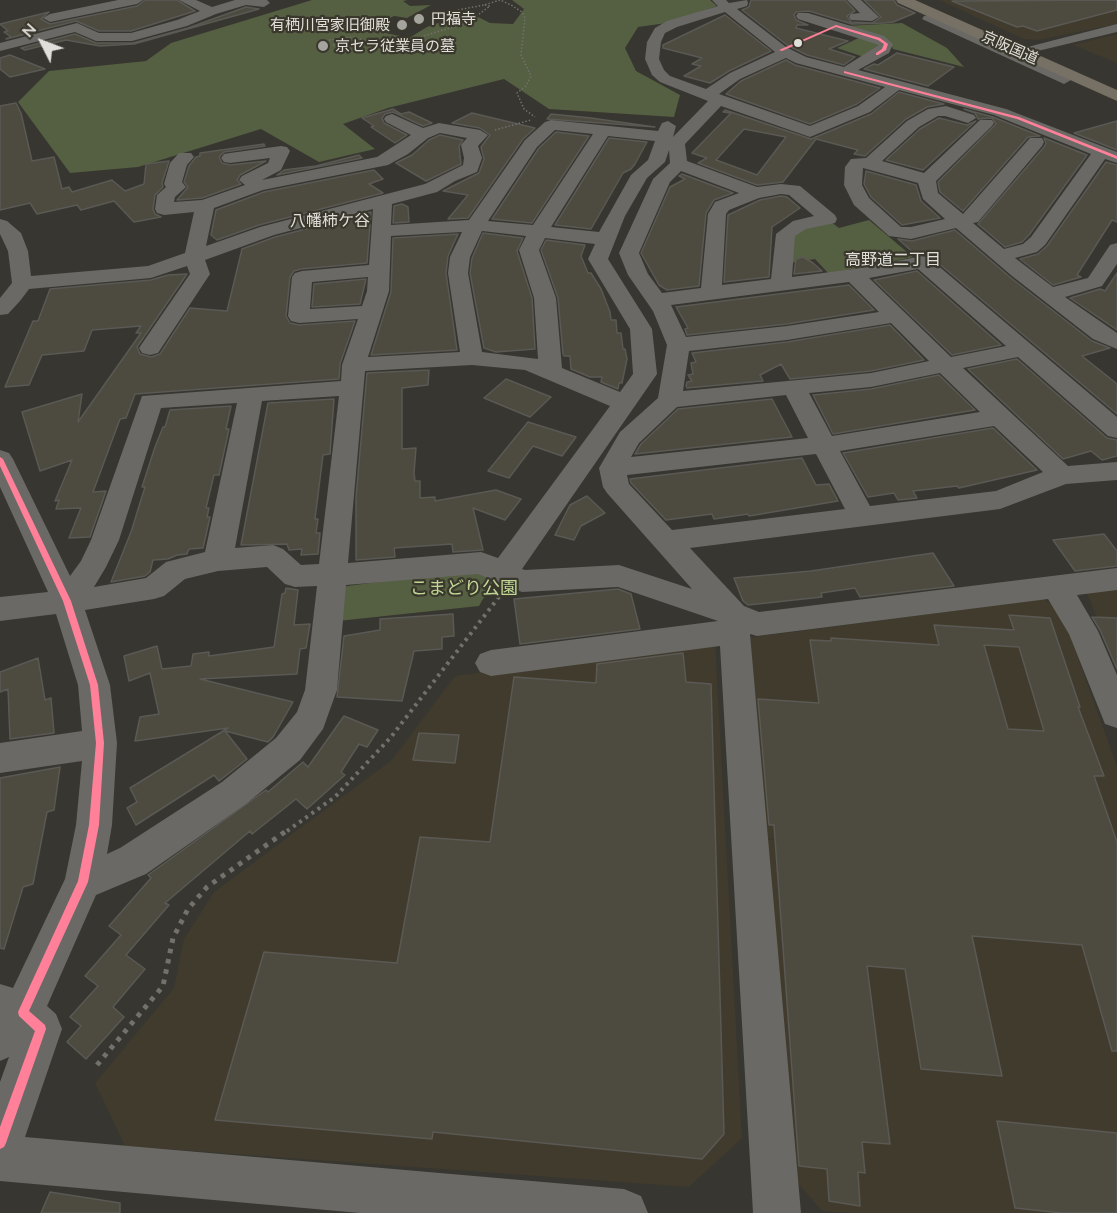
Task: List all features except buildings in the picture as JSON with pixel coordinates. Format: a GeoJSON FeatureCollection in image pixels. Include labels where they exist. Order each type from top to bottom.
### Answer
{"type":"FeatureCollection","features":[{"type":"Feature","properties":{"kind":"highway","name":"京阪国道"},"geometry":{"type":"LineString","coordinates":[[903,0],[1117,87]]}},
{"type":"Feature","properties":{"kind":"highway","name":"京阪国道"},"geometry":{"type":"LineString","coordinates":[[916,0],[1117,96]]}},
{"type":"Feature","properties":{"kind":"street"},"geometry":{"type":"LineString","coordinates":[[186,0],[210,11]]}},
{"type":"Feature","properties":{"kind":"street"},"geometry":{"type":"LineString","coordinates":[[750,0],[722,3],[660,31],[654,42],[652,59],[657,72],[665,79],[810,132],[864,109],[897,85]]}},
{"type":"Feature","properties":{"kind":"street"},"geometry":{"type":"LineString","coordinates":[[679,164],[676,143],[714,96],[735,76],[836,26],[846,8],[872,17],[853,0]]}},
{"type":"Feature","properties":{"kind":"street"},"geometry":{"type":"LineString","coordinates":[[0,48],[77,27],[96,37],[132,37],[246,1],[264,3]]}},
{"type":"Feature","properties":{"kind":"street"},"geometry":{"type":"LineString","coordinates":[[40,20],[139,2]]}},
{"type":"Feature","properties":{"kind":"street"},"geometry":{"type":"LineString","coordinates":[[722,3],[765,32],[783,51],[801,60],[1018,118],[1110,160]]}},
{"type":"Feature","properties":{"kind":"street"},"geometry":{"type":"LineString","coordinates":[[98,8],[150,33]]}},
{"type":"Feature","properties":{"kind":"street"},"geometry":{"type":"LineString","coordinates":[[163,14],[182,23]]}},
{"type":"Feature","properties":{"kind":"street"},"geometry":{"type":"LineString","coordinates":[[803,16],[879,39],[886,44],[884,50],[845,72]]}},
{"type":"Feature","properties":{"kind":"street"},"geometry":{"type":"LineString","coordinates":[[941,16],[929,19],[1064,80]]}},
{"type":"Feature","properties":{"kind":"street"},"geometry":{"type":"LineString","coordinates":[[1024,50],[1117,28]]}},
{"type":"Feature","properties":{"kind":"street"},"geometry":{"type":"LineString","coordinates":[[870,163],[913,124],[934,112],[946,111],[1036,142],[1110,160]]}},
{"type":"Feature","properties":{"kind":"street"},"geometry":{"type":"LineString","coordinates":[[392,119],[422,134]]}},
{"type":"Feature","properties":{"kind":"street"},"geometry":{"type":"LineString","coordinates":[[927,180],[986,123]]}},
{"type":"Feature","properties":{"kind":"street"},"geometry":{"type":"LineString","coordinates":[[472,358],[458,273],[460,257],[475,225],[531,144],[551,124],[603,131],[665,131],[656,162],[640,175],[616,216],[598,259],[641,329],[645,374],[508,575]]}},
{"type":"Feature","properties":{"kind":"street"},"geometry":{"type":"LineString","coordinates":[[212,184],[253,183],[382,161],[402,150],[422,134],[440,128],[480,135]]}},
{"type":"Feature","properties":{"kind":"street"},"geometry":{"type":"LineString","coordinates":[[551,372],[545,298],[529,250],[603,131]]}},
{"type":"Feature","properties":{"kind":"street"},"geometry":{"type":"LineString","coordinates":[[22,283],[151,272],[267,231],[430,188],[471,168],[473,158],[469,145],[480,135]]}},
{"type":"Feature","properties":{"kind":"street"},"geometry":{"type":"LineString","coordinates":[[927,180],[870,163],[857,163],[854,167],[853,185],[861,201],[896,232],[910,233],[959,223],[971,218],[1036,142]]}},
{"type":"Feature","properties":{"kind":"street"},"geometry":{"type":"LineString","coordinates":[[185,157],[179,163],[173,184],[183,187],[166,195],[164,209],[206,205],[253,183],[275,166],[281,152],[230,158]]}},
{"type":"Feature","properties":{"kind":"street"},"geometry":{"type":"LineString","coordinates":[[1000,256],[1030,248],[1110,160]]}},
{"type":"Feature","properties":{"kind":"street"},"geometry":{"type":"LineString","coordinates":[[679,164],[755,193]]}},
{"type":"Feature","properties":{"kind":"street"},"geometry":{"type":"LineString","coordinates":[[670,401],[678,345],[657,300],[638,275],[629,253],[662,179],[679,164]]}},
{"type":"Feature","properties":{"kind":"street"},"geometry":{"type":"LineString","coordinates":[[927,180],[929,195],[959,223],[1049,295],[1112,336]]}},
{"type":"Feature","properties":{"kind":"street"},"geometry":{"type":"LineString","coordinates":[[711,293],[717,214],[722,206],[755,193],[781,189],[794,190],[828,219],[800,225],[786,234],[781,286]]}},
{"type":"Feature","properties":{"kind":"street"},"geometry":{"type":"LineString","coordinates":[[83,882],[133,861],[234,793],[288,748],[311,719],[321,690],[353,376],[378,291],[383,202]]}},
{"type":"Feature","properties":{"kind":"street"},"geometry":{"type":"LineString","coordinates":[[150,348],[200,274],[194,258],[206,205]]}},
{"type":"Feature","properties":{"kind":"street"},"geometry":{"type":"LineString","coordinates":[[0,225],[11,233],[18,252],[22,283],[13,297],[0,309]]}},
{"type":"Feature","properties":{"kind":"street"},"geometry":{"type":"LineString","coordinates":[[382,231],[475,225],[606,239]]}},
{"type":"Feature","properties":{"kind":"street"},"geometry":{"type":"LineString","coordinates":[[1049,295],[1095,282],[1117,249]]}},
{"type":"Feature","properties":{"kind":"street"},"geometry":{"type":"LineString","coordinates":[[657,300],[781,286],[922,262],[1117,430]]}},
{"type":"Feature","properties":{"kind":"street"},"geometry":{"type":"LineString","coordinates":[[372,312],[299,316],[302,278],[378,270]]}},
{"type":"Feature","properties":{"kind":"street"},"geometry":{"type":"LineString","coordinates":[[854,275],[999,417],[1062,475]]}},
{"type":"Feature","properties":{"kind":"street"},"geometry":{"type":"LineString","coordinates":[[678,345],[787,333],[895,316]]}},
{"type":"Feature","properties":{"kind":"street"},"geometry":{"type":"LineString","coordinates":[[777,1213],[734,623],[667,541],[616,487],[612,468],[629,438],[670,401],[709,394],[871,380],[1023,349]]}},
{"type":"Feature","properties":{"kind":"street"},"geometry":{"type":"LineString","coordinates":[[67,601],[92,567],[105,540],[151,401],[251,394],[472,358],[529,363],[625,403]]}},
{"type":"Feature","properties":{"kind":"street"},"geometry":{"type":"LineString","coordinates":[[794,388],[862,516]]}},
{"type":"Feature","properties":{"kind":"street"},"geometry":{"type":"LineString","coordinates":[[218,560],[251,394]]}},
{"type":"Feature","properties":{"kind":"street"},"geometry":{"type":"LineString","coordinates":[[612,468],[825,445],[999,417]]}},
{"type":"Feature","properties":{"kind":"street"},"geometry":{"type":"LineString","coordinates":[[0,459],[67,601],[94,685],[100,743],[94,825],[83,882],[8,1019],[41,1029],[0,1143]]}},
{"type":"Feature","properties":{"kind":"street"},"geometry":{"type":"LineString","coordinates":[[667,541],[1000,500],[1062,475],[1117,471]]}},
{"type":"Feature","properties":{"kind":"street"},"geometry":{"type":"LineString","coordinates":[[0,609],[154,588],[176,570],[218,560],[273,556],[295,576],[481,563],[522,581],[619,576],[734,623]]}},
{"type":"Feature","properties":{"kind":"street"},"geometry":{"type":"LineString","coordinates":[[490,663],[734,623],[757,624],[1117,579]]}},
{"type":"Feature","properties":{"kind":"street"},"geometry":{"type":"LineString","coordinates":[[1057,588],[1083,631],[1117,714]]}},
{"type":"Feature","properties":{"kind":"street"},"geometry":{"type":"LineString","coordinates":[[0,758],[100,743]]}},
{"type":"Feature","properties":{"kind":"street"},"geometry":{"type":"LineString","coordinates":[[0,1158],[624,1213]]}},
{"type":"Feature","properties":{"kind":"path"},"geometry":{"type":"LineString","coordinates":[[458,10],[501,0],[522,12],[525,18],[521,55],[531,76],[517,93],[524,110],[538,119],[480,135]]}},
{"type":"Feature","properties":{"kind":"path"},"geometry":{"type":"LineString","coordinates":[[397,48],[403,42],[467,22],[489,6],[484,4]]}},
{"type":"Feature","properties":{"kind":"path"},"geometry":{"type":"LineString","coordinates":[[329,40],[348,36],[386,49],[397,48],[411,53]]}},
{"type":"Feature","properties":{"kind":"path"},"geometry":{"type":"LineString","coordinates":[[344,49],[363,40]]}},
{"type":"Feature","properties":{"kind":"path"},"geometry":{"type":"LineString","coordinates":[[333,45],[348,48]]}},
{"type":"Feature","properties":{"kind":"path"},"geometry":{"type":"LineString","coordinates":[[98,1065],[163,986],[173,938],[188,909],[207,887],[334,797],[391,737],[508,575]]}},
{"type":"Feature","properties":{"kind":"shaded area"},"geometry":{"type":"Polygon","coordinates":[[[939,0],[1117,0],[1117,24],[1039,40],[1024,39],[939,0]]]}},
{"type":"Feature","properties":{"kind":"shaded area"},"geometry":{"type":"Polygon","coordinates":[[[1117,34],[1117,63],[1073,45],[1117,34]]]}},
{"type":"Feature","properties":{"kind":"shaded area"},"geometry":{"type":"Polygon","coordinates":[[[1117,589],[1117,668],[1087,593],[1117,589]]]}},
{"type":"Feature","properties":{"kind":"shaded area"},"geometry":{"type":"Polygon","coordinates":[[[1044,599],[1061,611],[1117,766],[1117,868],[761,838],[747,638],[1044,599]]]}},
{"type":"Feature","properties":{"kind":"shaded area"},"geometry":{"type":"Polygon","coordinates":[[[715,642],[742,1138],[689,1187],[125,1146],[95,1083],[174,988],[184,939],[214,892],[392,760],[455,676],[715,642]]]}},
{"type":"Feature","properties":{"kind":"shaded area"},"geometry":{"type":"Polygon","coordinates":[[[761,839],[1117,870],[1117,1213],[851,1213],[822,1211],[787,1171],[761,839]]]}},
{"type":"Feature","properties":{"kind":"green space"},"geometry":{"type":"Polygon","coordinates":[[[312,0],[408,0],[403,1],[410,6],[431,5],[407,18],[394,16],[368,29],[409,38],[427,27],[460,15],[474,15],[490,23],[513,24],[524,9],[512,0],[710,0],[717,6],[667,23],[638,27],[625,48],[636,71],[680,95],[674,117],[549,109],[504,79],[388,108],[343,124],[375,149],[319,162],[261,129],[138,167],[70,173],[18,102],[49,71],[146,61],[171,43],[312,0]]]}},
{"type":"Feature","properties":{"kind":"green space"},"geometry":{"type":"Polygon","coordinates":[[[902,23],[947,48],[964,67],[893,49],[891,45],[845,26],[902,23]]]}},
{"type":"Feature","properties":{"kind":"green space"},"geometry":{"type":"Polygon","coordinates":[[[863,36],[879,44],[880,48],[864,57],[837,48],[863,36]]]}},
{"type":"Feature","properties":{"kind":"green space"},"geometry":{"type":"Polygon","coordinates":[[[869,220],[913,257],[829,274],[815,259],[790,263],[791,236],[797,230],[831,222],[839,228],[869,220]]]}},
{"type":"Feature","properties":{"kind":"green space","name":"こまどり公園"},"geometry":{"type":"Polygon","coordinates":[[[474,569],[495,578],[479,606],[338,621],[340,587],[474,569]]]}},
{"type":"Feature","properties":{"kind":"transit line"},"geometry":{"type":"LineString","coordinates":[[781,50],[836,26],[879,39],[886,44],[884,50],[877,54]]}},
{"type":"Feature","properties":{"kind":"transit line"},"geometry":{"type":"LineString","coordinates":[[845,72],[1018,118],[1117,158]]}},
{"type":"Feature","properties":{"kind":"transit line"},"geometry":{"type":"LineString","coordinates":[[0,459],[67,601],[94,685],[100,743],[94,825],[83,882],[23,1012],[41,1029],[0,1143]]}},
{"type":"Feature","properties":{"kind":"place","name":"円福寺"},"geometry":{"type":"Point","coordinates":[419,19]}},
{"type":"Feature","properties":{"kind":"place","name":"有栖川宮家旧御殿"},"geometry":{"type":"Point","coordinates":[402,25]}},
{"type":"Feature","properties":{"kind":"place","name":"京セラ従業員の墓"},"geometry":{"type":"Point","coordinates":[323,46]}},
{"type":"Feature","properties":{"kind":"district","name":"八幡柿ケ谷"},"geometry":{"type":"Point","coordinates":[330,221]}},
{"type":"Feature","properties":{"kind":"district","name":"高野道二丁目"},"geometry":{"type":"Point","coordinates":[893,260]}}]}
